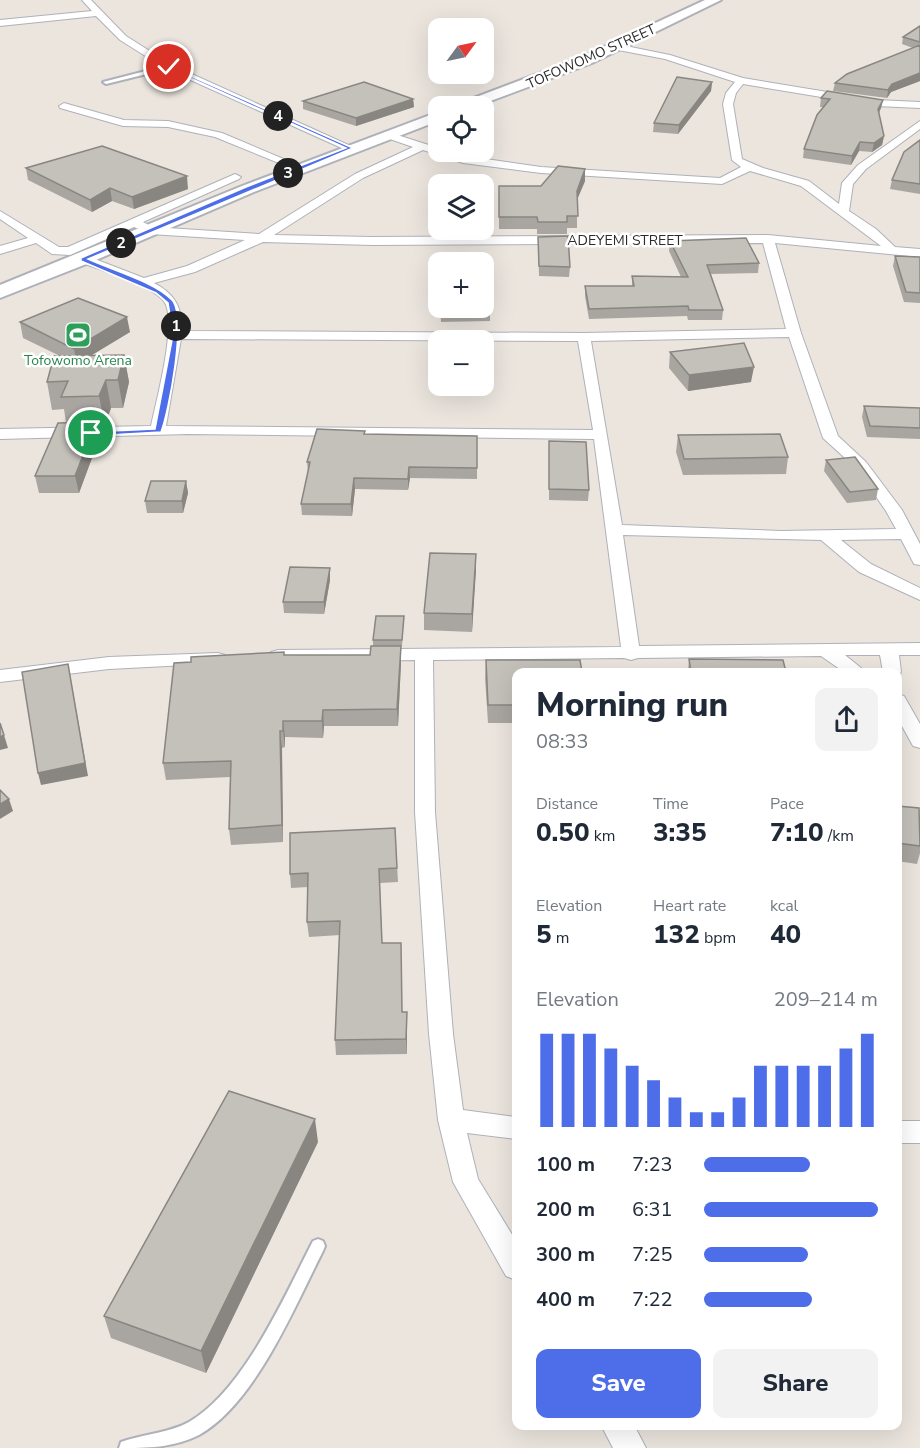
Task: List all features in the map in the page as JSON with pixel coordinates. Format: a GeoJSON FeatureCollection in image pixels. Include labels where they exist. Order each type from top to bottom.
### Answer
{"type":"FeatureCollection","features":[{"type":"Feature","properties":{"kind":"street"},"geometry":{"type":"LineString","coordinates":[[86,0],[123,38],[169,67],[350,148]]}},
{"type":"Feature","properties":{"kind":"street","name":"TOFOWOMO STREET"},"geometry":{"type":"LineString","coordinates":[[493,96],[550,76],[715,0]]}},
{"type":"Feature","properties":{"kind":"street"},"geometry":{"type":"LineString","coordinates":[[0,23],[97,13]]}},
{"type":"Feature","properties":{"kind":"street"},"geometry":{"type":"LineString","coordinates":[[616,47],[667,57],[741,81],[876,103],[920,105]]}},
{"type":"Feature","properties":{"kind":"street"},"geometry":{"type":"LineString","coordinates":[[741,81],[732,89],[727,115],[733,130],[737,160],[750,167],[799,181],[816,189],[843,212],[879,236],[891,250]]}},
{"type":"Feature","properties":{"kind":"street"},"geometry":{"type":"LineString","coordinates":[[64,106],[123,123],[168,124],[218,135],[300,168]]}},
{"type":"Feature","properties":{"kind":"street"},"geometry":{"type":"LineString","coordinates":[[0,292],[300,168],[428,120]]}},
{"type":"Feature","properties":{"kind":"street"},"geometry":{"type":"LineString","coordinates":[[843,212],[848,183],[862,167],[920,124]]}},
{"type":"Feature","properties":{"kind":"street"},"geometry":{"type":"LineString","coordinates":[[387,135],[463,160],[486,164],[726,181],[750,167]]}},
{"type":"Feature","properties":{"kind":"street"},"geometry":{"type":"LineString","coordinates":[[141,283],[190,269],[261,238],[359,176],[422,147]]}},
{"type":"Feature","properties":{"kind":"street"},"geometry":{"type":"LineString","coordinates":[[0,214],[56,251],[70,251],[235,177]]}},
{"type":"Feature","properties":{"kind":"street"},"geometry":{"type":"LineString","coordinates":[[133,222],[150,230]]}},
{"type":"Feature","properties":{"kind":"street","name":"ADEYEMI STREET"},"geometry":{"type":"LineString","coordinates":[[150,230],[261,238],[372,241],[768,239],[920,253]]}},
{"type":"Feature","properties":{"kind":"street"},"geometry":{"type":"LineString","coordinates":[[0,250],[36,239]]}},
{"type":"Feature","properties":{"kind":"street"},"geometry":{"type":"LineString","coordinates":[[768,239],[794,333],[831,438],[861,465],[894,510],[920,560]]}},
{"type":"Feature","properties":{"kind":"street"},"geometry":{"type":"LineString","coordinates":[[83,259],[141,283],[158,292],[171,303],[175,314],[176,335],[158,431]]}},
{"type":"Feature","properties":{"kind":"street"},"geometry":{"type":"LineString","coordinates":[[176,335],[584,338],[794,333]]}},
{"type":"Feature","properties":{"kind":"street"},"geometry":{"type":"LineString","coordinates":[[584,338],[601,435],[631,654]]}},
{"type":"Feature","properties":{"kind":"street"},"geometry":{"type":"LineString","coordinates":[[0,434],[158,431],[601,435]]}},
{"type":"Feature","properties":{"kind":"street"},"geometry":{"type":"LineString","coordinates":[[615,530],[826,536],[907,534]]}},
{"type":"Feature","properties":{"kind":"street"},"geometry":{"type":"LineString","coordinates":[[826,536],[865,568],[920,594]]}},
{"type":"Feature","properties":{"kind":"street"},"geometry":{"type":"LineString","coordinates":[[263,657],[920,649]]}},
{"type":"Feature","properties":{"kind":"street"},"geometry":{"type":"LineString","coordinates":[[825,650],[851,668]]}},
{"type":"Feature","properties":{"kind":"street"},"geometry":{"type":"LineString","coordinates":[[889,650],[891,668]]}},
{"type":"Feature","properties":{"kind":"street"},"geometry":{"type":"LineString","coordinates":[[424,654],[425,812],[441,1034],[451,1120],[466,1182],[512,1260]]}},
{"type":"Feature","properties":{"kind":"street"},"geometry":{"type":"LineString","coordinates":[[0,676],[109,663],[239,658]]}},
{"type":"Feature","properties":{"kind":"street"},"geometry":{"type":"LineString","coordinates":[[902,709],[920,741]]}},
{"type":"Feature","properties":{"kind":"street"},"geometry":{"type":"LineString","coordinates":[[451,1120],[512,1128]]}},
{"type":"Feature","properties":{"kind":"street"},"geometry":{"type":"LineString","coordinates":[[902,1132],[920,1132]]}},
{"type":"Feature","properties":{"kind":"street"},"geometry":{"type":"LineString","coordinates":[[619,1430],[631,1448]]}},
{"type":"Feature","properties":{"kind":"lane"},"geometry":{"type":"LineString","coordinates":[[106,82],[169,67]]}},
{"type":"Feature","properties":{"kind":"lane"},"geometry":{"type":"LineString","coordinates":[[127,1448],[194,1428],[225,1403],[253,1366],[318,1246]]}},
{"type":"Feature","properties":{"kind":"building"},"geometry":{"type":"Polygon","coordinates":[[[920,26],[920,42],[903,37],[920,26]]]}},
{"type":"Feature","properties":{"kind":"building"},"geometry":{"type":"Polygon","coordinates":[[[920,45],[920,73],[892,84],[888,90],[835,83],[847,74],[920,45]]]}},
{"type":"Feature","properties":{"kind":"building"},"geometry":{"type":"Polygon","coordinates":[[[677,77],[712,82],[679,125],[654,123],[677,77]]]}},
{"type":"Feature","properties":{"kind":"building"},"geometry":{"type":"Polygon","coordinates":[[[364,82],[413,99],[356,118],[303,101],[364,82]]]}},
{"type":"Feature","properties":{"kind":"building"},"geometry":{"type":"Polygon","coordinates":[[[827,91],[883,100],[878,109],[884,136],[874,143],[860,142],[852,156],[804,149],[817,115],[830,99],[821,98],[827,91]]]}},
{"type":"Feature","properties":{"kind":"building"},"geometry":{"type":"Polygon","coordinates":[[[920,140],[920,184],[892,180],[904,152],[920,140]]]}},
{"type":"Feature","properties":{"kind":"building"},"geometry":{"type":"Polygon","coordinates":[[[102,146],[187,176],[132,197],[110,188],[90,200],[26,168],[102,146]]]}},
{"type":"Feature","properties":{"kind":"building"},"geometry":{"type":"Polygon","coordinates":[[[558,166],[585,169],[577,191],[578,216],[567,216],[567,222],[538,222],[537,217],[499,217],[499,186],[541,186],[558,166]]]}},
{"type":"Feature","properties":{"kind":"building"},"geometry":{"type":"Polygon","coordinates":[[[568,236],[570,267],[539,266],[538,237],[568,236]]]}},
{"type":"Feature","properties":{"kind":"building"},"geometry":{"type":"Polygon","coordinates":[[[746,238],[759,263],[707,265],[723,310],[689,310],[688,306],[589,309],[585,286],[634,286],[632,276],[688,277],[670,241],[746,238]]]}},
{"type":"Feature","properties":{"kind":"building"},"geometry":{"type":"Polygon","coordinates":[[[895,256],[920,257],[920,293],[906,292],[895,256]]]}},
{"type":"Feature","properties":{"kind":"building"},"geometry":{"type":"Polygon","coordinates":[[[78,298],[127,317],[74,349],[20,322],[78,298]]]}},
{"type":"Feature","properties":{"kind":"building"},"geometry":{"type":"Polygon","coordinates":[[[744,343],[754,367],[689,375],[670,352],[744,343]]]}},
{"type":"Feature","properties":{"kind":"building"},"geometry":{"type":"Polygon","coordinates":[[[124,355],[118,380],[106,380],[99,396],[61,397],[68,381],[47,382],[54,356],[124,355]]]}},
{"type":"Feature","properties":{"kind":"building"},"geometry":{"type":"Polygon","coordinates":[[[864,406],[920,408],[920,428],[870,426],[864,406]]]}},
{"type":"Feature","properties":{"kind":"building"},"geometry":{"type":"Polygon","coordinates":[[[96,422],[75,476],[35,476],[58,423],[96,422]]]}},
{"type":"Feature","properties":{"kind":"building"},"geometry":{"type":"Polygon","coordinates":[[[317,429],[365,431],[364,434],[477,436],[477,468],[409,467],[408,479],[354,478],[351,504],[301,504],[310,462],[307,462],[317,429]]]}},
{"type":"Feature","properties":{"kind":"building"},"geometry":{"type":"Polygon","coordinates":[[[780,434],[788,457],[684,459],[678,435],[780,434]]]}},
{"type":"Feature","properties":{"kind":"building"},"geometry":{"type":"Polygon","coordinates":[[[549,441],[586,442],[589,490],[549,489],[549,441]]]}},
{"type":"Feature","properties":{"kind":"building"},"geometry":{"type":"Polygon","coordinates":[[[855,457],[878,489],[850,492],[826,460],[855,457]]]}},
{"type":"Feature","properties":{"kind":"building"},"geometry":{"type":"Polygon","coordinates":[[[151,481],[186,481],[182,501],[145,501],[151,481]]]}},
{"type":"Feature","properties":{"kind":"building"},"geometry":{"type":"Polygon","coordinates":[[[430,553],[476,554],[472,614],[424,613],[430,553]]]}},
{"type":"Feature","properties":{"kind":"building"},"geometry":{"type":"Polygon","coordinates":[[[290,567],[330,568],[324,602],[283,602],[290,567]]]}},
{"type":"Feature","properties":{"kind":"building"},"geometry":{"type":"Polygon","coordinates":[[[376,616],[404,616],[402,640],[373,640],[376,616]]]}},
{"type":"Feature","properties":{"kind":"building"},"geometry":{"type":"Polygon","coordinates":[[[371,646],[401,646],[397,709],[323,710],[322,721],[283,721],[283,731],[280,731],[282,825],[229,829],[231,761],[163,763],[174,663],[191,662],[191,657],[284,652],[284,655],[370,655],[371,646]]]}},
{"type":"Feature","properties":{"kind":"building"},"geometry":{"type":"Polygon","coordinates":[[[689,659],[783,660],[785,668],[690,668],[689,659]]]}},
{"type":"Feature","properties":{"kind":"building"},"geometry":{"type":"Polygon","coordinates":[[[486,660],[580,660],[581,668],[512,668],[512,705],[488,705],[486,660]]]}},
{"type":"Feature","properties":{"kind":"building"},"geometry":{"type":"Polygon","coordinates":[[[68,664],[85,763],[38,773],[22,672],[68,664]]]}},
{"type":"Feature","properties":{"kind":"building"},"geometry":{"type":"Polygon","coordinates":[[[0,723],[4,735],[0,737],[0,723]]]}},
{"type":"Feature","properties":{"kind":"building"},"geometry":{"type":"Polygon","coordinates":[[[0,790],[9,799],[0,804],[0,790]]]}},
{"type":"Feature","properties":{"kind":"building"},"geometry":{"type":"Polygon","coordinates":[[[902,806],[919,808],[920,846],[902,844],[902,806]]]}},
{"type":"Feature","properties":{"kind":"building"},"geometry":{"type":"Polygon","coordinates":[[[395,828],[397,868],[379,869],[382,943],[401,943],[402,1012],[407,1012],[406,1039],[335,1040],[340,921],[307,922],[308,873],[290,874],[290,833],[395,828]]]}},
{"type":"Feature","properties":{"kind":"building"},"geometry":{"type":"Polygon","coordinates":[[[229,1091],[315,1119],[201,1351],[104,1316],[229,1091]]]}},
{"type":"Feature","properties":{"kind":"place","name":"Tofowomo Arena"},"geometry":{"type":"Point","coordinates":[78,335]}},
{"type":"Feature","properties":{"kind":"route"},"geometry":{"type":"LineString","coordinates":[[91,433],[158,431],[176,335],[175,314],[171,303],[158,292],[83,259],[350,148],[169,67]]}}]}
